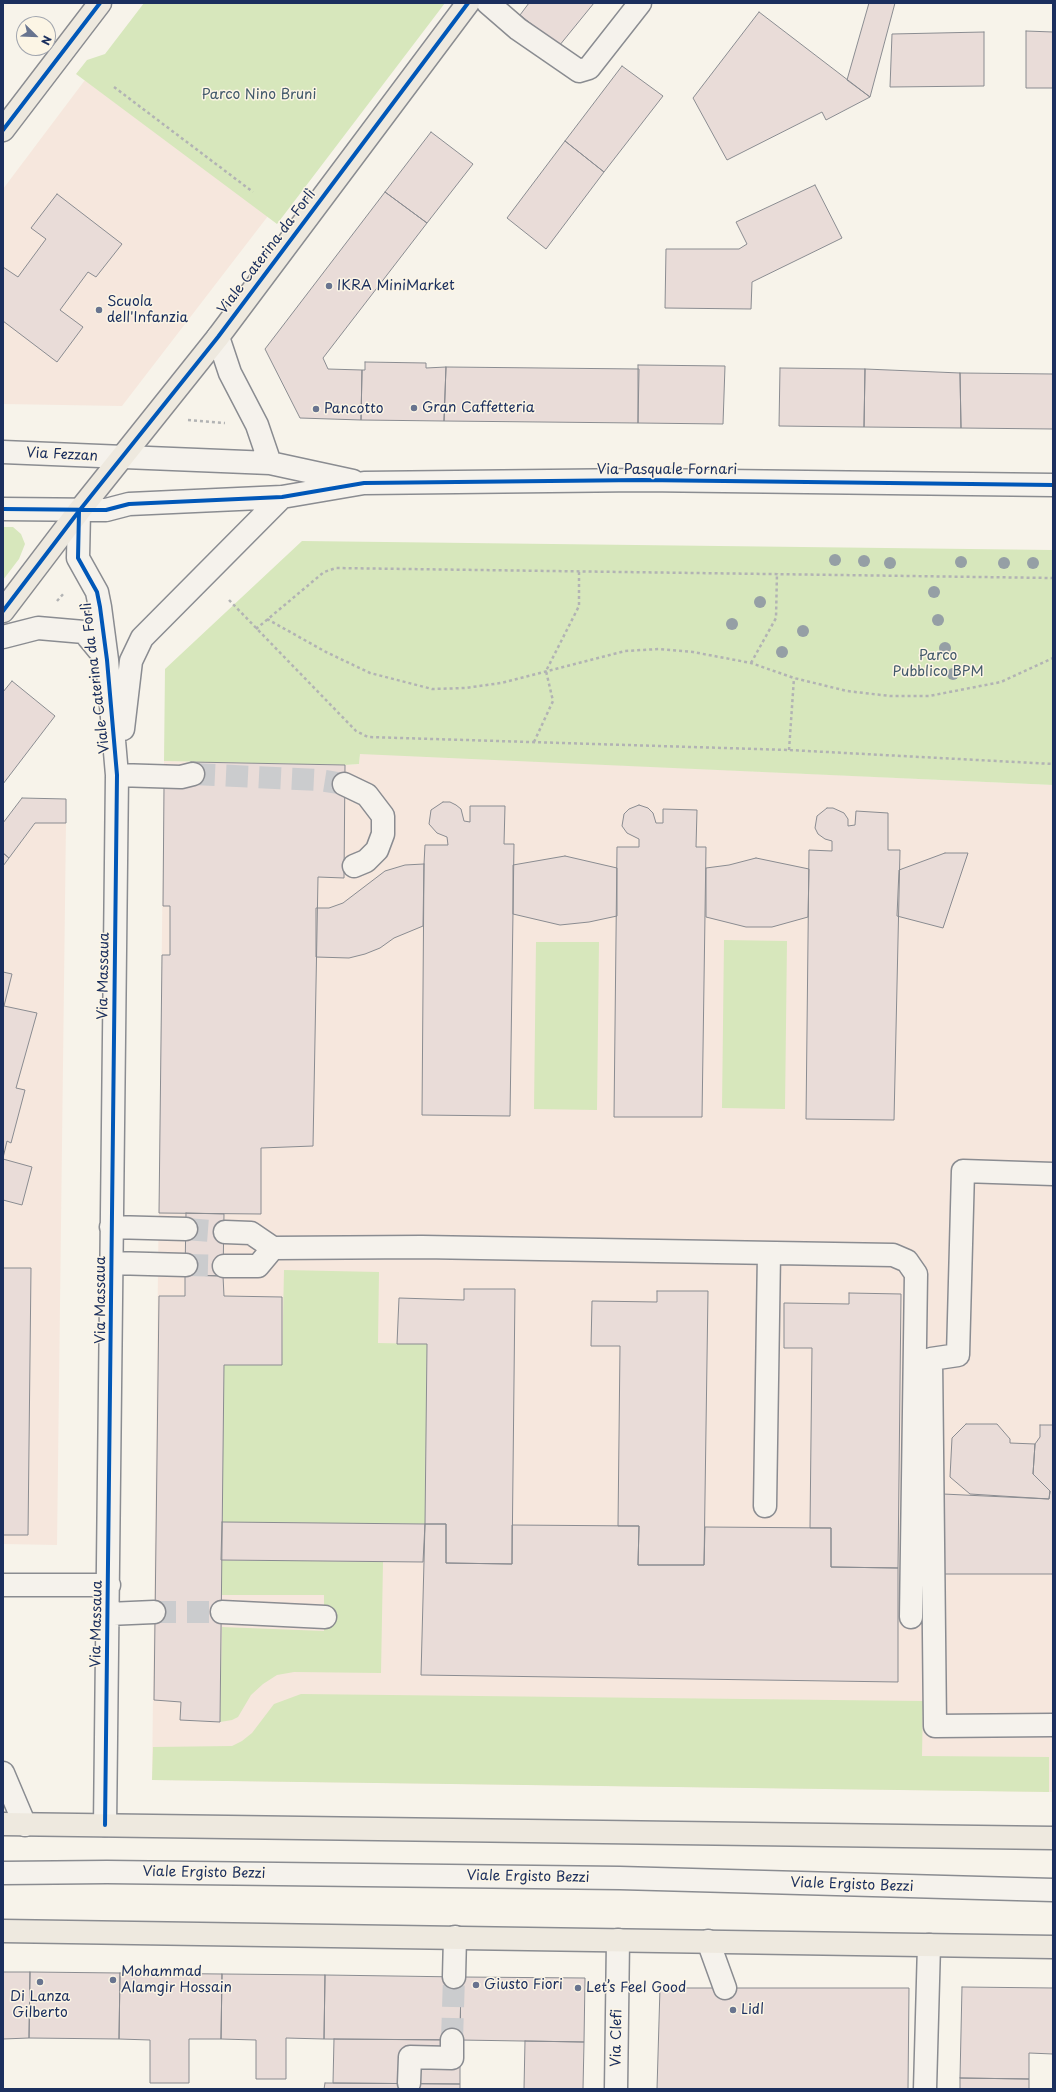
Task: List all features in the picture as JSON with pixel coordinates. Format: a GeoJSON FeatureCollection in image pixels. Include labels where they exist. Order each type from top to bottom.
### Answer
{"type":"FeatureCollection","features":[{"type":"Feature","properties":{"kind":"main road"},"geometry":{"type":"LineString","coordinates":[[3,130],[100,3]]}},
{"type":"Feature","properties":{"kind":"main road","name":"Viale Caterina da Forlì"},"geometry":{"type":"LineString","coordinates":[[3,611],[79,511],[218,337],[468,3]]}},
{"type":"Feature","properties":{"kind":"main road"},"geometry":{"type":"LineString","coordinates":[[3,1824],[1053,1838]]}},
{"type":"Feature","properties":{"kind":"main road"},"geometry":{"type":"LineString","coordinates":[[3,1931],[708,1941],[1053,1948]]}},
{"type":"Feature","properties":{"kind":"street"},"geometry":{"type":"LineString","coordinates":[[488,3],[518,28],[579,71],[589,68],[640,3]]}},
{"type":"Feature","properties":{"kind":"street"},"geometry":{"type":"LineString","coordinates":[[122,458],[270,463],[257,425],[230,372],[218,337]]}},
{"type":"Feature","properties":{"kind":"street","name":"Via Fezzan"},"geometry":{"type":"LineString","coordinates":[[3,452],[122,458]]}},
{"type":"Feature","properties":{"kind":"street","name":"Via Pasquale Fornari"},"geometry":{"type":"LineString","coordinates":[[270,463],[364,483]]}},
{"type":"Feature","properties":{"kind":"street","name":"Via Pasquale Fornari"},"geometry":{"type":"LineString","coordinates":[[282,497],[364,483],[642,480],[1053,485]]}},
{"type":"Feature","properties":{"kind":"street"},"geometry":{"type":"LineString","coordinates":[[3,509],[79,511],[106,510],[129,504],[282,497]]}},
{"type":"Feature","properties":{"kind":"street","name":"Viale Caterina da Forlì"},"geometry":{"type":"LineString","coordinates":[[117,775],[131,661],[142,638],[282,497]]}},
{"type":"Feature","properties":{"kind":"street","name":"Viale Caterina da Forlì"},"geometry":{"type":"LineString","coordinates":[[79,511],[78,558],[97,592],[107,660],[117,775]]}},
{"type":"Feature","properties":{"kind":"street","name":"Viale Caterina da Forlì"},"geometry":{"type":"LineString","coordinates":[[3,637],[38,628],[84,632],[107,660]]}},
{"type":"Feature","properties":{"kind":"street"},"geometry":{"type":"LineString","coordinates":[[117,775],[181,777],[193,774]]}},
{"type":"Feature","properties":{"kind":"street","name":"Via Massaua"},"geometry":{"type":"LineString","coordinates":[[105,1825],[109,1585],[112,1263],[111,1227],[117,775]]}},
{"type":"Feature","properties":{"kind":"street"},"geometry":{"type":"LineString","coordinates":[[344,784],[368,795],[382,816],[384,834],[378,850],[366,861],[354,866]]}},
{"type":"Feature","properties":{"kind":"street"},"geometry":{"type":"LineString","coordinates":[[1053,1174],[962,1171],[958,1355],[931,1359],[935,1726],[1053,1725]]}},
{"type":"Feature","properties":{"kind":"street"},"geometry":{"type":"LineString","coordinates":[[111,1227],[186,1229]]}},
{"type":"Feature","properties":{"kind":"street"},"geometry":{"type":"LineString","coordinates":[[225,1232],[251,1233],[273,1248],[422,1248],[893,1255],[907,1261],[916,1274],[910,1617]]}},
{"type":"Feature","properties":{"kind":"street"},"geometry":{"type":"LineString","coordinates":[[224,1266],[258,1266],[273,1248]]}},
{"type":"Feature","properties":{"kind":"street"},"geometry":{"type":"LineString","coordinates":[[765,1506],[769,1253]]}},
{"type":"Feature","properties":{"kind":"street"},"geometry":{"type":"LineString","coordinates":[[112,1263],[186,1265]]}},
{"type":"Feature","properties":{"kind":"street"},"geometry":{"type":"LineString","coordinates":[[3,1585],[109,1585]]}},
{"type":"Feature","properties":{"kind":"street"},"geometry":{"type":"LineString","coordinates":[[108,1614],[154,1612]]}},
{"type":"Feature","properties":{"kind":"street"},"geometry":{"type":"LineString","coordinates":[[222,1612],[326,1617]]}},
{"type":"Feature","properties":{"kind":"street"},"geometry":{"type":"LineString","coordinates":[[3,1773],[25,1825]]}},
{"type":"Feature","properties":{"kind":"street","name":"Viale Ergisto Bezzi"},"geometry":{"type":"LineString","coordinates":[[3,1873],[107,1872],[620,1878],[1053,1890]]}},
{"type":"Feature","properties":{"kind":"street"},"geometry":{"type":"LineString","coordinates":[[454,1977],[455,1937]]}},
{"type":"Feature","properties":{"kind":"street","name":"Via Clefi"},"geometry":{"type":"LineString","coordinates":[[616,2089],[618,1940]]}},
{"type":"Feature","properties":{"kind":"street"},"geometry":{"type":"LineString","coordinates":[[708,1941],[725,1988]]}},
{"type":"Feature","properties":{"kind":"street"},"geometry":{"type":"LineString","coordinates":[[925,2089],[929,1945]]}},
{"type":"Feature","properties":{"kind":"street"},"geometry":{"type":"LineString","coordinates":[[409,2083],[410,2057],[452,2058],[452,2040]]}},
{"type":"Feature","properties":{"kind":"path"},"geometry":{"type":"LineString","coordinates":[[114,87],[253,192]]}},
{"type":"Feature","properties":{"kind":"path"},"geometry":{"type":"LineString","coordinates":[[184,420],[228,423]]}},
{"type":"Feature","properties":{"kind":"path"},"geometry":{"type":"LineString","coordinates":[[256,629],[324,572],[336,568],[1053,578]]}},
{"type":"Feature","properties":{"kind":"path"},"geometry":{"type":"LineString","coordinates":[[534,742],[553,701],[546,671],[579,606],[579,571]]}},
{"type":"Feature","properties":{"kind":"path"},"geometry":{"type":"LineString","coordinates":[[751,663],[776,618],[777,573]]}},
{"type":"Feature","properties":{"kind":"path"},"geometry":{"type":"LineString","coordinates":[[229,600],[356,731],[368,737],[789,750],[1053,764]]}},
{"type":"Feature","properties":{"kind":"path"},"geometry":{"type":"LineString","coordinates":[[268,619],[326,652],[370,673],[432,688],[465,688],[501,683],[625,652],[659,649],[693,652],[751,663],[794,678],[847,691],[890,696],[929,696],[1001,682],[1053,658]]}},
{"type":"Feature","properties":{"kind":"path"},"geometry":{"type":"LineString","coordinates":[[789,750],[794,678]]}},
{"type":"Feature","properties":{"kind":"shaded area","name":"Scuola dell'Infanzia"},"geometry":{"type":"Polygon","coordinates":[[[85,80],[268,216],[122,406],[3,404],[3,189],[85,80]]]}},
{"type":"Feature","properties":{"kind":"shaded area"},"geometry":{"type":"Polygon","coordinates":[[[360,753],[1053,785],[1053,1792],[152,1780],[164,761],[345,765],[359,764],[360,753]]]}},
{"type":"Feature","properties":{"kind":"shaded area"},"geometry":{"type":"Polygon","coordinates":[[[35,823],[66,823],[57,1545],[3,1544],[3,865],[35,823]]]}},
{"type":"Feature","properties":{"kind":"green space","name":"Parco Nino Bruni"},"geometry":{"type":"Polygon","coordinates":[[[144,3],[445,3],[277,224],[76,74],[87,60],[105,54],[144,3]]]}},
{"type":"Feature","properties":{"kind":"green space"},"geometry":{"type":"Polygon","coordinates":[[[3,527],[13,527],[21,534],[25,544],[19,559],[3,580],[3,527]]]}},
{"type":"Feature","properties":{"kind":"green space","name":"Parco Pubblico BPM"},"geometry":{"type":"Polygon","coordinates":[[[302,541],[1053,550],[1053,785],[360,754],[359,764],[345,765],[164,761],[165,669],[302,541]]]}},
{"type":"Feature","properties":{"kind":"green space"},"geometry":{"type":"Polygon","coordinates":[[[724,940],[787,941],[785,1109],[722,1108],[724,940]]]}},
{"type":"Feature","properties":{"kind":"green space"},"geometry":{"type":"Polygon","coordinates":[[[536,942],[599,942],[597,1110],[534,1109],[536,942]]]}},
{"type":"Feature","properties":{"kind":"green space"},"geometry":{"type":"Polygon","coordinates":[[[284,1270],[379,1272],[378,1343],[427,1344],[425,1524],[222,1522],[224,1365],[282,1365],[284,1270]]]}},
{"type":"Feature","properties":{"kind":"green space"},"geometry":{"type":"Polygon","coordinates":[[[221,1560],[383,1562],[381,1673],[294,1672],[277,1675],[263,1684],[251,1695],[238,1717],[232,1720],[220,1722],[222,1627],[324,1631],[324,1595],[222,1595],[221,1560]]]}},
{"type":"Feature","properties":{"kind":"green space"},"geometry":{"type":"Polygon","coordinates":[[[301,1694],[923,1701],[922,1756],[1049,1757],[1049,1792],[152,1780],[153,1747],[232,1746],[242,1741],[252,1733],[274,1704],[301,1694]]]}},
{"type":"Feature","properties":{"kind":"building"},"geometry":{"type":"Polygon","coordinates":[[[529,3],[594,3],[559,46],[520,15],[529,3]]]}},
{"type":"Feature","properties":{"kind":"building"},"geometry":{"type":"Polygon","coordinates":[[[869,3],[895,3],[870,97],[847,80],[869,3]]]}},
{"type":"Feature","properties":{"kind":"building"},"geometry":{"type":"Polygon","coordinates":[[[759,12],[870,97],[826,120],[822,112],[727,160],[693,98],[759,12]]]}},
{"type":"Feature","properties":{"kind":"building"},"geometry":{"type":"Polygon","coordinates":[[[1026,31],[1053,32],[1053,88],[1026,88],[1026,31]]]}},
{"type":"Feature","properties":{"kind":"building"},"geometry":{"type":"Polygon","coordinates":[[[984,32],[984,86],[890,87],[892,34],[984,32]]]}},
{"type":"Feature","properties":{"kind":"building"},"geometry":{"type":"Polygon","coordinates":[[[622,66],[663,96],[604,172],[565,141],[622,66]]]}},
{"type":"Feature","properties":{"kind":"building"},"geometry":{"type":"Polygon","coordinates":[[[431,132],[473,164],[427,223],[385,192],[431,132]]]}},
{"type":"Feature","properties":{"kind":"building"},"geometry":{"type":"Polygon","coordinates":[[[565,141],[604,172],[546,249],[507,218],[565,141]]]}},
{"type":"Feature","properties":{"kind":"building"},"geometry":{"type":"Polygon","coordinates":[[[815,185],[842,238],[752,282],[751,309],[665,308],[666,249],[739,249],[747,244],[736,222],[815,185]]]}},
{"type":"Feature","properties":{"kind":"building"},"geometry":{"type":"Polygon","coordinates":[[[385,192],[427,223],[323,358],[328,369],[362,370],[361,420],[300,418],[265,349],[385,192]]]}},
{"type":"Feature","properties":{"kind":"building"},"geometry":{"type":"Polygon","coordinates":[[[57,194],[122,244],[96,277],[88,272],[60,310],[83,327],[57,362],[3,321],[3,267],[18,277],[46,239],[31,228],[57,194]]]}},
{"type":"Feature","properties":{"kind":"building"},"geometry":{"type":"Polygon","coordinates":[[[365,362],[426,363],[426,368],[446,367],[444,421],[361,420],[362,370],[365,370],[365,362]]]}},
{"type":"Feature","properties":{"kind":"building"},"geometry":{"type":"Polygon","coordinates":[[[638,365],[725,366],[723,424],[638,423],[638,365]]]}},
{"type":"Feature","properties":{"kind":"building"},"geometry":{"type":"Polygon","coordinates":[[[446,367],[639,369],[638,423],[444,421],[446,367]]]}},
{"type":"Feature","properties":{"kind":"building"},"geometry":{"type":"Polygon","coordinates":[[[780,368],[865,369],[864,427],[779,426],[780,368]]]}},
{"type":"Feature","properties":{"kind":"building"},"geometry":{"type":"Polygon","coordinates":[[[865,369],[960,373],[961,428],[864,427],[865,369]]]}},
{"type":"Feature","properties":{"kind":"building"},"geometry":{"type":"Polygon","coordinates":[[[960,373],[1053,374],[1053,429],[961,428],[960,373]]]}},
{"type":"Feature","properties":{"kind":"building"},"geometry":{"type":"Polygon","coordinates":[[[12,681],[55,716],[3,784],[3,692],[12,681]]]}},
{"type":"Feature","properties":{"kind":"building"},"geometry":{"type":"Polygon","coordinates":[[[191,762],[345,765],[344,878],[318,877],[313,1146],[261,1148],[261,1214],[159,1213],[162,955],[170,955],[170,906],[163,906],[164,787],[193,774],[191,762]]]}},
{"type":"Feature","properties":{"kind":"building"},"geometry":{"type":"Polygon","coordinates":[[[22,798],[66,799],[66,823],[35,823],[9,858],[3,853],[3,823],[22,798]]]}},
{"type":"Feature","properties":{"kind":"building"},"geometry":{"type":"Polygon","coordinates":[[[443,802],[450,802],[456,805],[461,809],[464,821],[470,822],[470,806],[505,806],[504,844],[514,844],[510,1116],[422,1115],[425,845],[448,845],[447,837],[437,833],[429,824],[431,810],[443,802]]]}},
{"type":"Feature","properties":{"kind":"building"},"geometry":{"type":"Polygon","coordinates":[[[639,805],[648,808],[653,813],[656,823],[663,823],[663,809],[697,810],[696,847],[706,847],[702,1117],[614,1117],[617,847],[639,847],[639,839],[627,833],[622,826],[624,814],[629,809],[639,805]]]}},
{"type":"Feature","properties":{"kind":"building"},"geometry":{"type":"Polygon","coordinates":[[[827,808],[833,808],[844,813],[848,819],[848,826],[855,825],[856,811],[888,813],[888,850],[900,850],[894,1120],[806,1119],[809,850],[832,851],[832,841],[825,839],[818,834],[815,828],[817,816],[827,808]]]}},
{"type":"Feature","properties":{"kind":"building"},"geometry":{"type":"Polygon","coordinates":[[[3,853],[9,858],[3,866],[3,853]]]}},
{"type":"Feature","properties":{"kind":"building"},"geometry":{"type":"Polygon","coordinates":[[[945,853],[968,853],[943,928],[897,916],[899,870],[945,853]]]}},
{"type":"Feature","properties":{"kind":"building"},"geometry":{"type":"Polygon","coordinates":[[[565,856],[617,868],[617,916],[589,922],[560,925],[513,914],[513,865],[565,856]]]}},
{"type":"Feature","properties":{"kind":"building"},"geometry":{"type":"Polygon","coordinates":[[[756,858],[809,869],[808,917],[772,927],[746,927],[706,917],[706,868],[729,865],[756,858]]]}},
{"type":"Feature","properties":{"kind":"building"},"geometry":{"type":"Polygon","coordinates":[[[424,864],[423,926],[394,938],[380,948],[365,954],[349,958],[316,957],[316,908],[329,908],[343,903],[385,871],[405,865],[424,864]]]}},
{"type":"Feature","properties":{"kind":"building"},"geometry":{"type":"Polygon","coordinates":[[[3,972],[12,974],[4,1006],[37,1013],[16,1088],[25,1090],[11,1143],[7,1141],[3,1158],[3,972]]]}},
{"type":"Feature","properties":{"kind":"building"},"geometry":{"type":"Polygon","coordinates":[[[3,1159],[32,1167],[22,1205],[3,1200],[3,1159]]]}},
{"type":"Feature","properties":{"kind":"building"},"geometry":{"type":"Polygon","coordinates":[[[186,1213],[224,1214],[223,1276],[185,1275],[186,1213]]]}},
{"type":"Feature","properties":{"kind":"building"},"geometry":{"type":"Polygon","coordinates":[[[3,1268],[31,1268],[28,1535],[3,1535],[3,1268]]]}},
{"type":"Feature","properties":{"kind":"building"},"geometry":{"type":"Polygon","coordinates":[[[185,1275],[223,1276],[224,1296],[282,1297],[282,1365],[224,1365],[220,1722],[180,1720],[181,1702],[154,1700],[159,1296],[185,1296],[185,1275]]]}},
{"type":"Feature","properties":{"kind":"building"},"geometry":{"type":"Polygon","coordinates":[[[464,1289],[515,1289],[512,1564],[446,1563],[446,1524],[425,1524],[427,1344],[397,1344],[399,1298],[464,1300],[464,1289]]]}},
{"type":"Feature","properties":{"kind":"building"},"geometry":{"type":"Polygon","coordinates":[[[657,1291],[708,1291],[704,1565],[638,1565],[639,1526],[618,1526],[620,1346],[591,1346],[592,1301],[657,1302],[657,1291]]]}},
{"type":"Feature","properties":{"kind":"building"},"geometry":{"type":"Polygon","coordinates":[[[849,1293],[901,1294],[898,1568],[831,1567],[831,1528],[810,1528],[812,1348],[784,1348],[784,1303],[849,1304],[849,1293]]]}},
{"type":"Feature","properties":{"kind":"building"},"geometry":{"type":"Polygon","coordinates":[[[966,1424],[997,1424],[1010,1439],[1010,1443],[1035,1444],[1033,1474],[1050,1491],[1049,1499],[970,1494],[950,1477],[952,1438],[966,1424]]]}},
{"type":"Feature","properties":{"kind":"building"},"geometry":{"type":"Polygon","coordinates":[[[1040,1425],[1053,1425],[1053,1574],[939,1574],[943,1494],[1049,1499],[1050,1491],[1033,1474],[1035,1444],[1040,1437],[1040,1425]]]}},
{"type":"Feature","properties":{"kind":"building"},"geometry":{"type":"Polygon","coordinates":[[[222,1522],[425,1524],[423,1562],[221,1560],[222,1522]]]}},
{"type":"Feature","properties":{"kind":"building"},"geometry":{"type":"Polygon","coordinates":[[[425,1524],[446,1524],[446,1563],[512,1564],[512,1525],[639,1526],[638,1565],[704,1565],[705,1527],[831,1528],[831,1567],[898,1568],[898,1682],[421,1675],[425,1524]]]}},
{"type":"Feature","properties":{"kind":"building"},"geometry":{"type":"Polygon","coordinates":[[[3,1972],[30,1972],[29,2038],[3,2039],[3,1972]]]}},
{"type":"Feature","properties":{"kind":"building"},"geometry":{"type":"Polygon","coordinates":[[[30,1972],[120,1973],[119,2039],[29,2038],[30,1972]]]}},
{"type":"Feature","properties":{"kind":"building"},"geometry":{"type":"Polygon","coordinates":[[[120,1973],[222,1974],[221,2039],[189,2039],[189,2083],[150,2083],[150,2040],[119,2039],[120,1973]]]}},
{"type":"Feature","properties":{"kind":"building"},"geometry":{"type":"Polygon","coordinates":[[[222,1974],[325,1975],[324,2039],[286,2038],[286,2079],[256,2079],[256,2040],[221,2039],[222,1974]]]}},
{"type":"Feature","properties":{"kind":"building"},"geometry":{"type":"Polygon","coordinates":[[[325,1975],[461,1977],[460,2040],[324,2039],[325,1975]]]}},
{"type":"Feature","properties":{"kind":"building"},"geometry":{"type":"Polygon","coordinates":[[[461,1977],[585,1978],[584,2042],[460,2040],[461,1977]]]}},
{"type":"Feature","properties":{"kind":"building"},"geometry":{"type":"Polygon","coordinates":[[[962,1987],[1053,1988],[1053,2054],[1029,2053],[1029,2079],[960,2078],[962,1987]]]}},
{"type":"Feature","properties":{"kind":"building"},"geometry":{"type":"Polygon","coordinates":[[[660,1988],[909,1988],[908,2089],[657,2089],[660,1988]]]}},
{"type":"Feature","properties":{"kind":"building"},"geometry":{"type":"Polygon","coordinates":[[[334,2039],[460,2040],[460,2084],[333,2083],[334,2039]]]}},
{"type":"Feature","properties":{"kind":"building"},"geometry":{"type":"Polygon","coordinates":[[[525,2041],[584,2042],[583,2089],[524,2089],[525,2041]]]}},
{"type":"Feature","properties":{"kind":"building"},"geometry":{"type":"Polygon","coordinates":[[[960,2078],[1029,2079],[1029,2089],[960,2089],[960,2078]]]}},
{"type":"Feature","properties":{"kind":"building"},"geometry":{"type":"Polygon","coordinates":[[[325,2083],[460,2084],[460,2089],[324,2089],[325,2083]]]}},
{"type":"Feature","properties":{"kind":"tunnel"},"geometry":{"type":"LineString","coordinates":[[193,774],[319,780],[344,784]]}},
{"type":"Feature","properties":{"kind":"tunnel"},"geometry":{"type":"LineString","coordinates":[[186,1229],[225,1232]]}},
{"type":"Feature","properties":{"kind":"tunnel"},"geometry":{"type":"LineString","coordinates":[[186,1265],[224,1266]]}},
{"type":"Feature","properties":{"kind":"tunnel"},"geometry":{"type":"LineString","coordinates":[[154,1612],[222,1612]]}},
{"type":"Feature","properties":{"kind":"tunnel"},"geometry":{"type":"LineString","coordinates":[[452,2040],[454,1977]]}},
{"type":"Feature","properties":{"kind":"cycle path"},"geometry":{"type":"LineString","coordinates":[[3,130],[100,3]]}},
{"type":"Feature","properties":{"kind":"cycle path"},"geometry":{"type":"LineString","coordinates":[[3,611],[79,511],[218,337],[468,3]]}},
{"type":"Feature","properties":{"kind":"cycle path"},"geometry":{"type":"LineString","coordinates":[[3,509],[106,510],[129,504],[282,497],[364,483],[642,480],[1053,485]]}},
{"type":"Feature","properties":{"kind":"cycle path"},"geometry":{"type":"LineString","coordinates":[[79,511],[78,558],[97,592],[100,607],[107,660],[117,775],[105,1825]]}},
{"type":"Feature","properties":{"kind":"place","name":"IKRA MiniMarket"},"geometry":{"type":"Point","coordinates":[329,286]}},
{"type":"Feature","properties":{"kind":"place","name":"Scuola dell'Infanzia"},"geometry":{"type":"Point","coordinates":[99,310]}},
{"type":"Feature","properties":{"kind":"place","name":"Gran Caffetteria"},"geometry":{"type":"Point","coordinates":[414,408]}},
{"type":"Feature","properties":{"kind":"place","name":"Pancotto"},"geometry":{"type":"Point","coordinates":[316,409]}},
{"type":"Feature","properties":{"kind":"place","name":"Mohammad Alamgir Hossain"},"geometry":{"type":"Point","coordinates":[113,1980]}},
{"type":"Feature","properties":{"kind":"place","name":"Di Lanza Gilberto"},"geometry":{"type":"Point","coordinates":[40,1982]}},
{"type":"Feature","properties":{"kind":"place","name":"Giusto Fiori"},"geometry":{"type":"Point","coordinates":[476,1985]}},
{"type":"Feature","properties":{"kind":"place","name":"Let’s Feel Good"},"geometry":{"type":"Point","coordinates":[578,1988]}},
{"type":"Feature","properties":{"kind":"place","name":"Lidl"},"geometry":{"type":"Point","coordinates":[733,2010]}}]}
